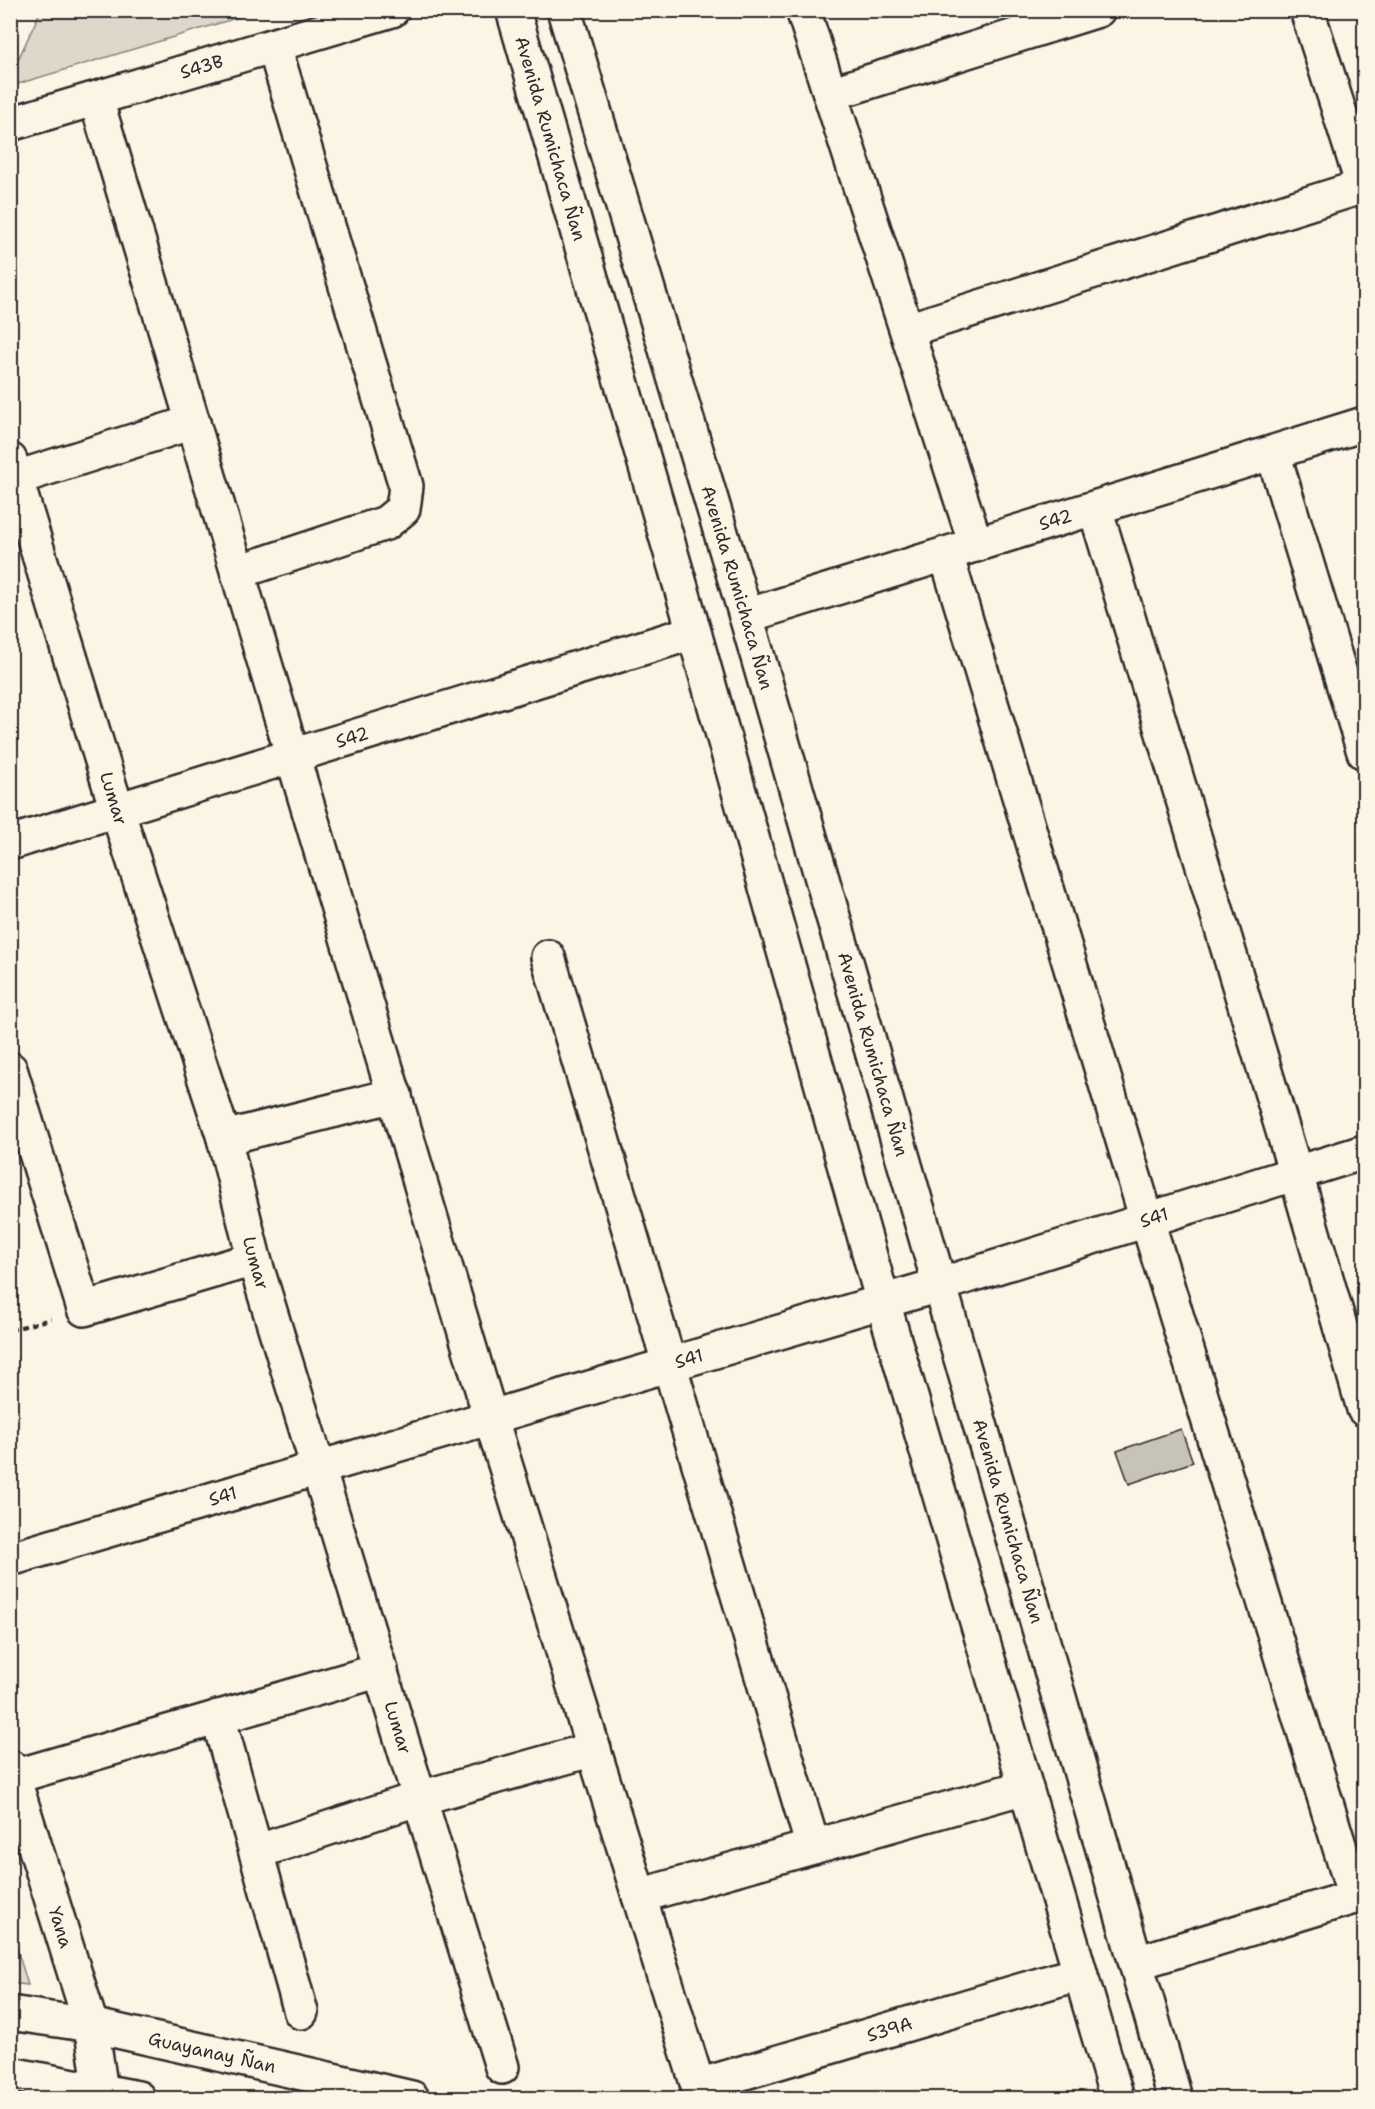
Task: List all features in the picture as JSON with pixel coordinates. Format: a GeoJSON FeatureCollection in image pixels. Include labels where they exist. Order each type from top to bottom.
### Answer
{"type":"FeatureCollection","features":[{"type":"Feature","properties":{"kind":"street","name":"S43B"},"geometry":{"type":"LineString","coordinates":[[10,124],[392,10]]}},
{"type":"Feature","properties":{"kind":"street","name":"Avenida Rumichaca Ñan"},"geometry":{"type":"LineString","coordinates":[[513,10],[694,632],[883,1302],[1117,2098]]}},
{"type":"Feature","properties":{"kind":"street","name":"Avenida Rumichaca Ñan"},"geometry":{"type":"LineString","coordinates":[[564,10],[746,616],[1175,2098]]}},
{"type":"Feature","properties":{"kind":"street"},"geometry":{"type":"LineString","coordinates":[[802,10],[907,330],[961,549],[1147,1220],[1360,1896],[1136,1963]]}},
{"type":"Feature","properties":{"kind":"street"},"geometry":{"type":"LineString","coordinates":[[830,94],[1098,10]]}},
{"type":"Feature","properties":{"kind":"street"},"geometry":{"type":"LineString","coordinates":[[907,330],[1364,188],[1308,10]]}},
{"type":"Feature","properties":{"kind":"street"},"geometry":{"type":"LineString","coordinates":[[238,572],[386,523],[403,509],[406,486],[274,46]]}},
{"type":"Feature","properties":{"kind":"street"},"geometry":{"type":"LineString","coordinates":[[96,99],[491,1419],[639,1896],[1025,1787]]}},
{"type":"Feature","properties":{"kind":"street"},"geometry":{"type":"LineString","coordinates":[[12,473],[193,422]]}},
{"type":"Feature","properties":{"kind":"street","name":"S42"},"geometry":{"type":"LineString","coordinates":[[746,616],[1365,424]]}},
{"type":"Feature","properties":{"kind":"street"},"geometry":{"type":"LineString","coordinates":[[1273,453],[1365,752]]}},
{"type":"Feature","properties":{"kind":"street","name":"Lumar"},"geometry":{"type":"LineString","coordinates":[[12,473],[117,810],[224,1138],[254,1259],[502,2067]]}},
{"type":"Feature","properties":{"kind":"street"},"geometry":{"type":"LineString","coordinates":[[1095,508],[1365,1408]]}},
{"type":"Feature","properties":{"kind":"street","name":"S42"},"geometry":{"type":"LineString","coordinates":[[10,843],[694,632]]}},
{"type":"Feature","properties":{"kind":"street"},"geometry":{"type":"LineString","coordinates":[[548,957],[813,1847]]}},
{"type":"Feature","properties":{"kind":"street"},"geometry":{"type":"LineString","coordinates":[[10,1069],[84,1309],[254,1259]]}},
{"type":"Feature","properties":{"kind":"street"},"geometry":{"type":"LineString","coordinates":[[224,1138],[395,1095]]}},
{"type":"Feature","properties":{"kind":"street","name":"S41"},"geometry":{"type":"LineString","coordinates":[[10,1559],[670,1366],[1365,1152]]}},
{"type":"Feature","properties":{"kind":"street"},"geometry":{"type":"LineString","coordinates":[[12,1772],[218,1717],[381,1670]]}},
{"type":"Feature","properties":{"kind":"street"},"geometry":{"type":"LineString","coordinates":[[218,1717],[301,2012]]}},
{"type":"Feature","properties":{"kind":"street"},"geometry":{"type":"LineString","coordinates":[[256,1852],[420,1798],[594,1749]]}},
{"type":"Feature","properties":{"kind":"street","name":"Yana"},"geometry":{"type":"LineString","coordinates":[[12,1772],[91,2025],[100,2095]]}},
{"type":"Feature","properties":{"kind":"street","name":"S39A"},"geometry":{"type":"LineString","coordinates":[[639,1896],[698,2086],[1080,1973]]}},
{"type":"Feature","properties":{"kind":"street","name":"Guayanay Ñan"},"geometry":{"type":"LineString","coordinates":[[10,2013],[91,2025],[412,2098]]}},
{"type":"Feature","properties":{"kind":"street"},"geometry":{"type":"LineString","coordinates":[[10,2074],[100,2095],[138,2098]]}},
{"type":"Feature","properties":{"kind":"shaded area"},"geometry":{"type":"Polygon","coordinates":[[[41,10],[260,11],[11,86],[11,75],[41,10]]]}},
{"type":"Feature","properties":{"kind":"shaded area"},"geometry":{"type":"Polygon","coordinates":[[[11,1929],[28,1985],[11,1983],[11,1929]]]}},
{"type":"Feature","properties":{"kind":"building"},"geometry":{"type":"Polygon","coordinates":[[[1181,1429],[1193,1462],[1129,1484],[1117,1451],[1181,1429]]]}}]}
